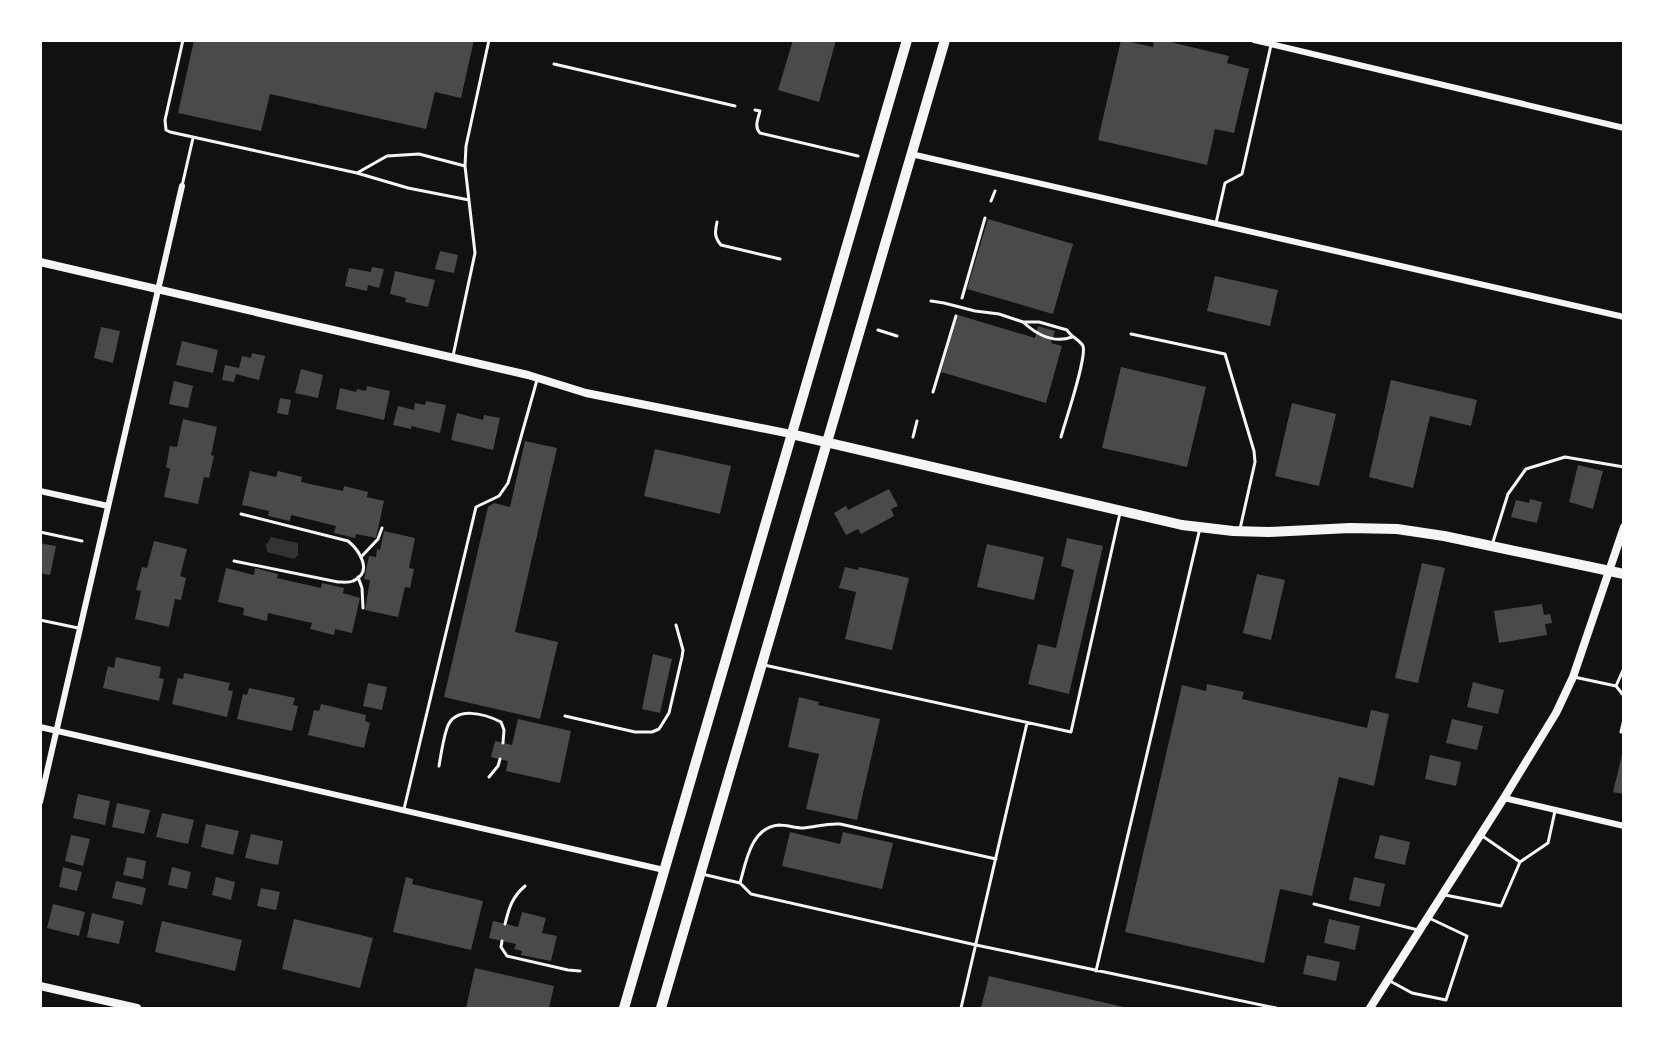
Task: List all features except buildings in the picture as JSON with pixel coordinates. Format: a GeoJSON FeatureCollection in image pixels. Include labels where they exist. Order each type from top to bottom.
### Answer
{"type":"FeatureCollection","features":[{"type":"Feature","properties":{"kind":"main road"},"geometry":{"type":"LineString","coordinates":[[624,1008],[907,40]]}},
{"type":"Feature","properties":{"kind":"main road"},"geometry":{"type":"LineString","coordinates":[[661,1008],[945,40]]}},
{"type":"Feature","properties":{"kind":"main road"},"geometry":{"type":"LineString","coordinates":[[791,434],[1120,512],[1200,528],[1268,532],[1350,528],[1397,529],[1623,573]]}},
{"type":"Feature","properties":{"kind":"street"},"geometry":{"type":"LineString","coordinates":[[1254,40],[1623,128]]}},
{"type":"Feature","properties":{"kind":"street"},"geometry":{"type":"LineString","coordinates":[[911,154],[1623,317]]}},
{"type":"Feature","properties":{"kind":"street"},"geometry":{"type":"LineString","coordinates":[[40,802],[182,186]]}},
{"type":"Feature","properties":{"kind":"street"},"geometry":{"type":"LineString","coordinates":[[40,262],[537,378],[586,393],[791,434]]}},
{"type":"Feature","properties":{"kind":"street"},"geometry":{"type":"LineString","coordinates":[[40,491],[108,506]]}},
{"type":"Feature","properties":{"kind":"street"},"geometry":{"type":"LineString","coordinates":[[1370,1008],[1556,713],[1573,677],[1623,527]]}},
{"type":"Feature","properties":{"kind":"street"},"geometry":{"type":"LineString","coordinates":[[40,727],[664,870]]}},
{"type":"Feature","properties":{"kind":"street"},"geometry":{"type":"LineString","coordinates":[[1504,798],[1623,826]]}},
{"type":"Feature","properties":{"kind":"street"},"geometry":{"type":"LineString","coordinates":[[40,986],[137,1008]]}},
{"type":"Feature","properties":{"kind":"lane"},"geometry":{"type":"LineString","coordinates":[[183,40],[165,126],[170,132],[357,173],[408,188],[469,200]]}},
{"type":"Feature","properties":{"kind":"lane"},"geometry":{"type":"LineString","coordinates":[[453,358],[474,253],[465,166],[466,146],[489,40]]}},
{"type":"Feature","properties":{"kind":"lane"},"geometry":{"type":"LineString","coordinates":[[1216,224],[1225,183],[1242,174],[1271,45]]}},
{"type":"Feature","properties":{"kind":"lane"},"geometry":{"type":"LineString","coordinates":[[182,186],[193,138]]}},
{"type":"Feature","properties":{"kind":"lane"},"geometry":{"type":"LineString","coordinates":[[357,173],[387,156],[419,154],[465,166]]}},
{"type":"Feature","properties":{"kind":"lane"},"geometry":{"type":"LineString","coordinates":[[717,222],[716,240],[721,244],[780,259]]}},
{"type":"Feature","properties":{"kind":"lane"},"geometry":{"type":"LineString","coordinates":[[931,301],[999,314],[1023,322],[1040,322],[1067,330],[1072,337],[1078,340],[1083,346],[1084,354],[1060,437]]}},
{"type":"Feature","properties":{"kind":"lane"},"geometry":{"type":"LineString","coordinates":[[1023,322],[1036,333],[1058,340],[1072,337]]}},
{"type":"Feature","properties":{"kind":"lane"},"geometry":{"type":"LineString","coordinates":[[1131,334],[1225,354],[1254,451],[1255,462],[1240,531]]}},
{"type":"Feature","properties":{"kind":"lane"},"geometry":{"type":"LineString","coordinates":[[403,811],[476,507],[499,496],[508,483],[537,378]]}},
{"type":"Feature","properties":{"kind":"lane"},"geometry":{"type":"LineString","coordinates":[[1492,546],[1508,494],[1526,469],[1565,457],[1623,467]]}},
{"type":"Feature","properties":{"kind":"lane"},"geometry":{"type":"LineString","coordinates":[[762,664],[1071,732],[1120,512]]}},
{"type":"Feature","properties":{"kind":"lane"},"geometry":{"type":"LineString","coordinates":[[1096,970],[1200,528]]}},
{"type":"Feature","properties":{"kind":"lane"},"geometry":{"type":"LineString","coordinates":[[40,620],[80,629]]}},
{"type":"Feature","properties":{"kind":"lane"},"geometry":{"type":"LineString","coordinates":[[565,716],[635,732],[652,732],[659,729],[669,713],[682,657],[683,650],[676,625]]}},
{"type":"Feature","properties":{"kind":"lane"},"geometry":{"type":"LineString","coordinates":[[1616,686],[1623,668]]}},
{"type":"Feature","properties":{"kind":"lane"},"geometry":{"type":"LineString","coordinates":[[1573,677],[1616,686],[1623,696]]}},
{"type":"Feature","properties":{"kind":"lane"},"geometry":{"type":"LineString","coordinates":[[439,766],[448,726],[454,718],[462,714],[474,713],[501,722],[504,730],[503,743]]}},
{"type":"Feature","properties":{"kind":"lane"},"geometry":{"type":"LineString","coordinates":[[1621,732],[1623,719]]}},
{"type":"Feature","properties":{"kind":"lane"},"geometry":{"type":"LineString","coordinates":[[961,1008],[1027,723]]}},
{"type":"Feature","properties":{"kind":"lane"},"geometry":{"type":"LineString","coordinates":[[489,777],[498,766],[500,759]]}},
{"type":"Feature","properties":{"kind":"lane"},"geometry":{"type":"LineString","coordinates":[[1443,894],[1501,906],[1520,862],[1548,843],[1555,810]]}},
{"type":"Feature","properties":{"kind":"lane"},"geometry":{"type":"LineString","coordinates":[[740,883],[750,849],[756,839],[771,826],[781,825],[805,828],[827,823],[840,824],[996,859]]}},
{"type":"Feature","properties":{"kind":"lane"},"geometry":{"type":"LineString","coordinates":[[1481,835],[1520,862]]}},
{"type":"Feature","properties":{"kind":"lane"},"geometry":{"type":"LineString","coordinates":[[701,873],[740,883],[752,894],[976,945],[1276,1008]]}},
{"type":"Feature","properties":{"kind":"lane"},"geometry":{"type":"LineString","coordinates":[[506,924],[515,895],[525,886]]}},
{"type":"Feature","properties":{"kind":"lane"},"geometry":{"type":"LineString","coordinates":[[1314,904],[1420,930]]}},
{"type":"Feature","properties":{"kind":"lane"},"geometry":{"type":"LineString","coordinates":[[1388,980],[1412,993],[1446,1000],[1467,936],[1428,918]]}},
{"type":"Feature","properties":{"kind":"lane"},"geometry":{"type":"LineString","coordinates":[[502,941],[501,947],[507,956],[580,971]]}},
{"type":"Feature","properties":{"kind":"path"},"geometry":{"type":"LineString","coordinates":[[554,64],[735,106]]}},
{"type":"Feature","properties":{"kind":"path"},"geometry":{"type":"LineString","coordinates":[[755,110],[760,111],[757,130],[760,134],[858,156]]}},
{"type":"Feature","properties":{"kind":"path"},"geometry":{"type":"LineString","coordinates":[[991,201],[995,191]]}},
{"type":"Feature","properties":{"kind":"path"},"geometry":{"type":"LineString","coordinates":[[961,300],[985,218]]}},
{"type":"Feature","properties":{"kind":"path"},"geometry":{"type":"LineString","coordinates":[[933,392],[956,314]]}},
{"type":"Feature","properties":{"kind":"path"},"geometry":{"type":"LineString","coordinates":[[878,330],[897,336]]}},
{"type":"Feature","properties":{"kind":"path"},"geometry":{"type":"LineString","coordinates":[[913,437],[917,420]]}},
{"type":"Feature","properties":{"kind":"path"},"geometry":{"type":"LineString","coordinates":[[234,561],[338,582],[352,582],[364,566],[362,556],[348,541],[241,514]]}},
{"type":"Feature","properties":{"kind":"path"},"geometry":{"type":"LineString","coordinates":[[362,556],[378,539],[382,528]]}},
{"type":"Feature","properties":{"kind":"path"},"geometry":{"type":"LineString","coordinates":[[40,532],[82,541]]}},
{"type":"Feature","properties":{"kind":"path"},"geometry":{"type":"LineString","coordinates":[[358,577],[363,608]]}},
{"type":"Feature","properties":{"kind":"shaded area"},"geometry":{"type":"Polygon","coordinates":[[[271,537],[298,543],[298,555],[294,559],[267,552],[266,545],[271,537]]]}}]}
